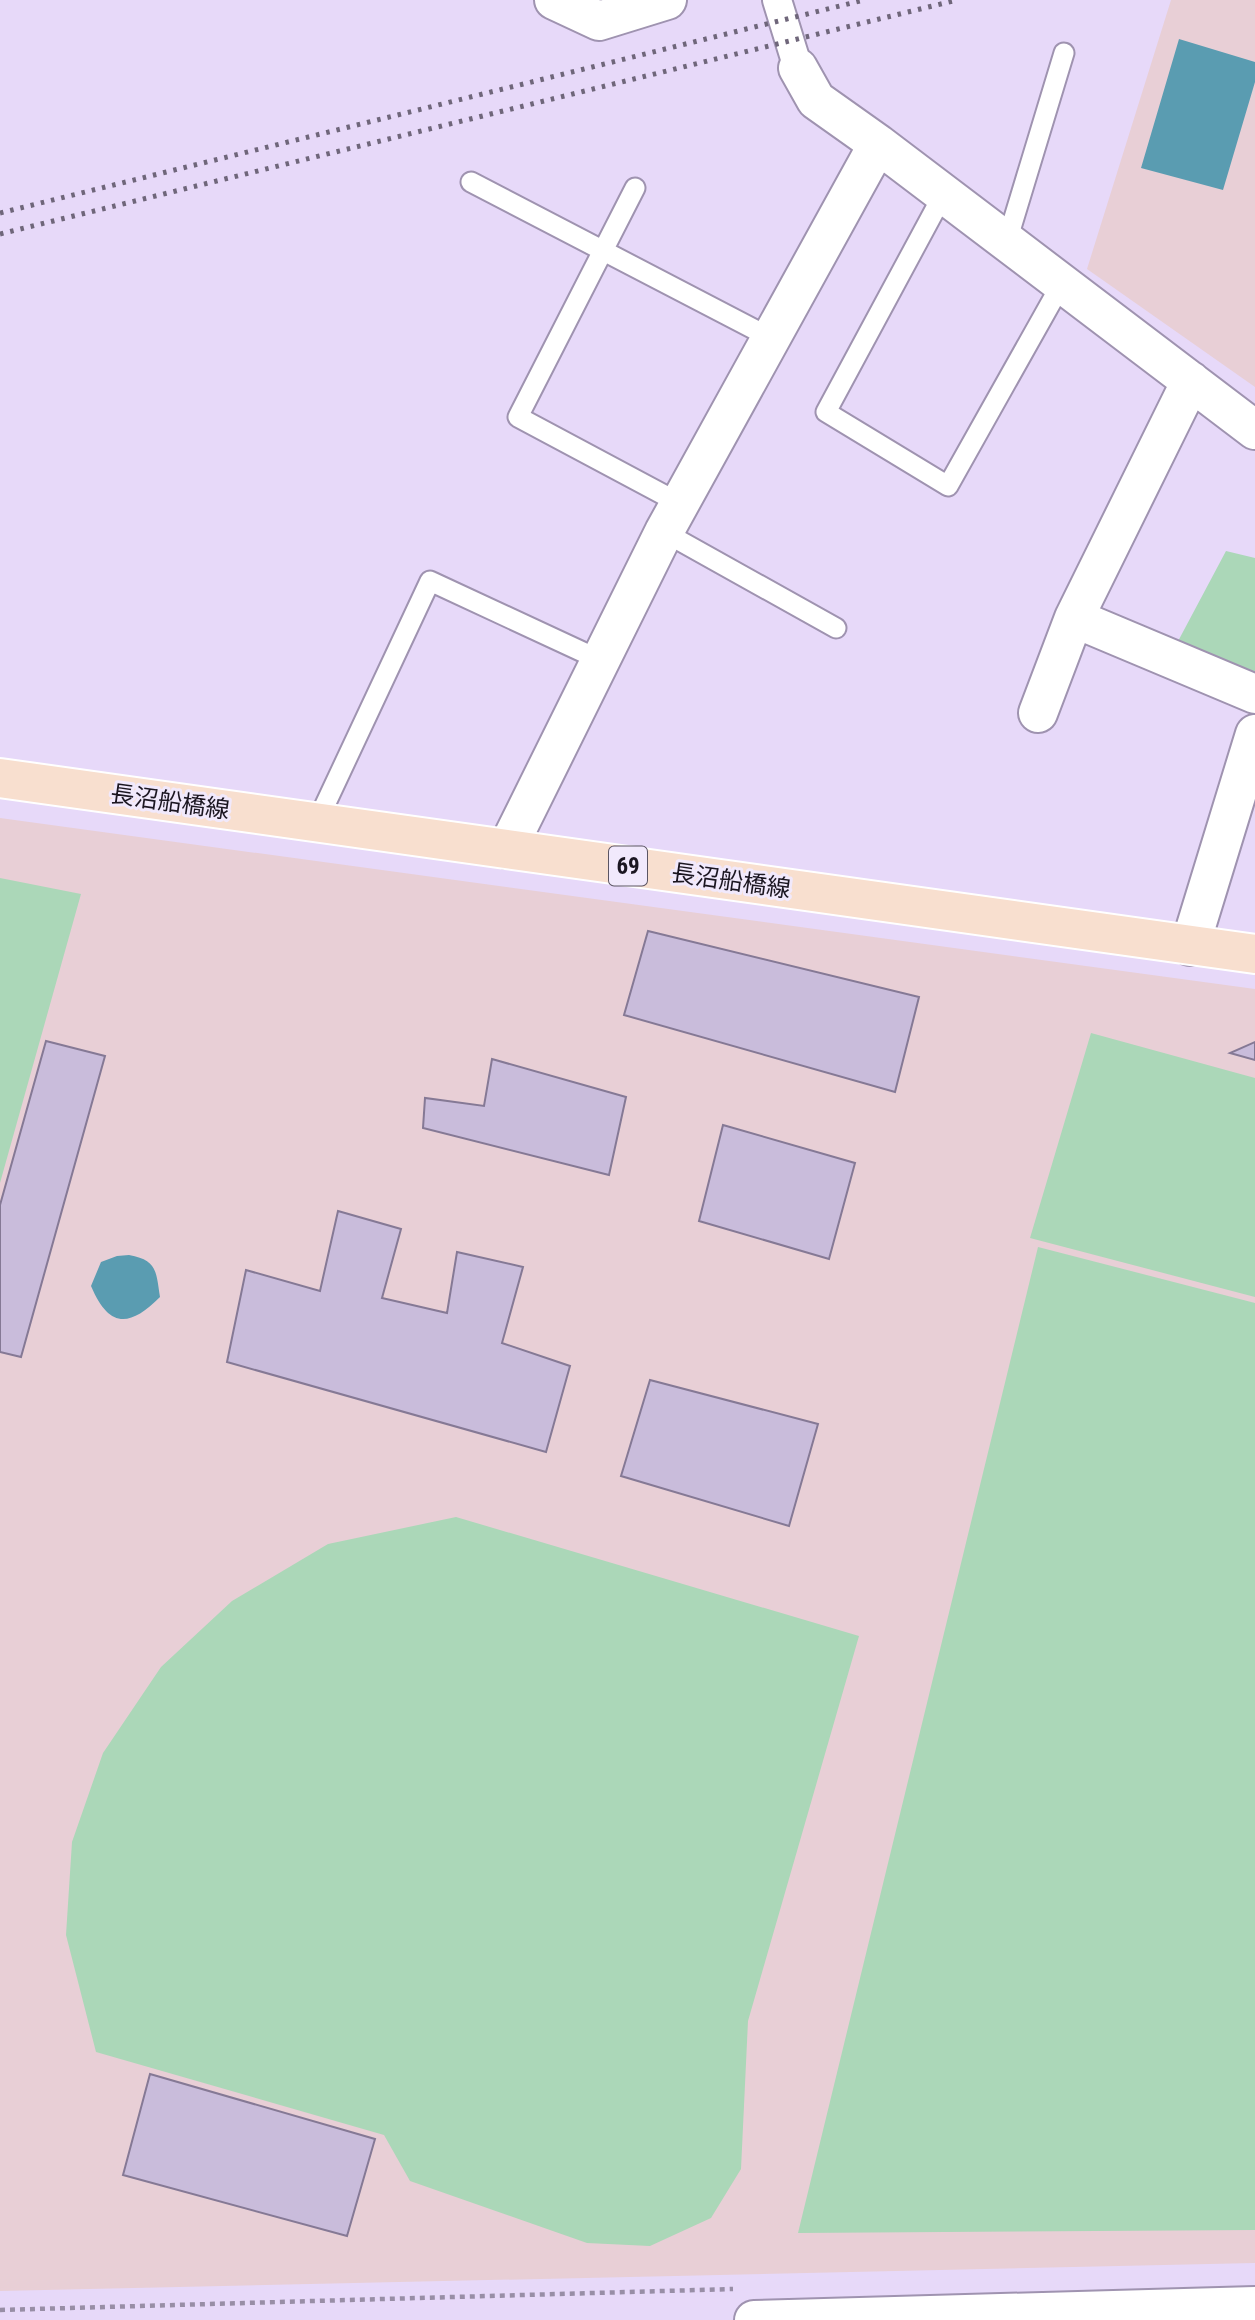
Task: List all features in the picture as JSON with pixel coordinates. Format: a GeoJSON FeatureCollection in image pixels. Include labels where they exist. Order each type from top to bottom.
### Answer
{"type":"FeatureCollection","features":[{"type":"Feature","properties":{"kind":"main road","name":"長沼船橋線"},"geometry":{"type":"LineString","coordinates":[[0,778],[1255,954]]}},
{"type":"Feature","properties":{"kind":"street"},"geometry":{"type":"LineString","coordinates":[[554,0],[599,21],[667,0]]}},
{"type":"Feature","properties":{"kind":"street"},"geometry":{"type":"LineString","coordinates":[[777,0],[798,68],[816,100],[944,193],[1255,430]]}},
{"type":"Feature","properties":{"kind":"street"},"geometry":{"type":"LineString","coordinates":[[507,849],[671,517],[878,144]]}},
{"type":"Feature","properties":{"kind":"street"},"geometry":{"type":"LineString","coordinates":[[1038,713],[1074,618],[1191,381]]}},
{"type":"Feature","properties":{"kind":"street"},"geometry":{"type":"LineString","coordinates":[[1074,618],[1255,694]]}},
{"type":"Feature","properties":{"kind":"street"},"geometry":{"type":"LineString","coordinates":[[1190,946],[1255,734]]}},
{"type":"Feature","properties":{"kind":"street"},"geometry":{"type":"LineString","coordinates":[[746,2304],[1255,2306]]}},
{"type":"Feature","properties":{"kind":"lane"},"geometry":{"type":"LineString","coordinates":[[1007,241],[1064,53]]}},
{"type":"Feature","properties":{"kind":"lane"},"geometry":{"type":"LineString","coordinates":[[471,181],[771,338]]}},
{"type":"Feature","properties":{"kind":"lane"},"geometry":{"type":"LineString","coordinates":[[635,188],[518,417],[836,628]]}},
{"type":"Feature","properties":{"kind":"lane"},"geometry":{"type":"LineString","coordinates":[[944,193],[826,412],[948,486],[1062,283]]}},
{"type":"Feature","properties":{"kind":"lane"},"geometry":{"type":"LineString","coordinates":[[317,822],[430,581],[600,660]]}},
{"type":"Feature","properties":{"kind":"path"},"geometry":{"type":"LineString","coordinates":[[0,2310],[746,2304]]}},
{"type":"Feature","properties":{"kind":"shaded area"},"geometry":{"type":"Polygon","coordinates":[[[1171,0],[1255,0],[1255,387],[1087,269],[1171,0]]]}},
{"type":"Feature","properties":{"kind":"shaded area"},"geometry":{"type":"Polygon","coordinates":[[[0,818],[1255,989],[1255,2263],[0,2291],[0,818]]]}},
{"type":"Feature","properties":{"kind":"green space"},"geometry":{"type":"Polygon","coordinates":[[[1226,551],[1255,558],[1255,675],[1176,645],[1226,551]]]}},
{"type":"Feature","properties":{"kind":"green space"},"geometry":{"type":"Polygon","coordinates":[[[0,878],[81,894],[0,1183],[0,878]]]}},
{"type":"Feature","properties":{"kind":"green space"},"geometry":{"type":"Polygon","coordinates":[[[1091,1033],[1255,1078],[1255,1297],[1030,1238],[1091,1033]]]}},
{"type":"Feature","properties":{"kind":"green space"},"geometry":{"type":"Polygon","coordinates":[[[1038,1247],[1255,1303],[1255,2230],[798,2233],[1038,1247]]]}},
{"type":"Feature","properties":{"kind":"green space"},"geometry":{"type":"Polygon","coordinates":[[[456,1517],[859,1636],[748,2021],[741,2169],[711,2218],[650,2246],[587,2243],[410,2181],[384,2135],[96,2052],[66,1935],[72,1842],[103,1753],[161,1667],[232,1601],[328,1544],[456,1517]]]}},
{"type":"Feature","properties":{"kind":"water"},"geometry":{"type":"Polygon","coordinates":[[[1179,39],[1255,62],[1255,82],[1223,190],[1141,168],[1179,39]]]}},
{"type":"Feature","properties":{"kind":"water"},"geometry":{"type":"Polygon","coordinates":[[[129,1255],[145,1260],[154,1268],[160,1297],[139,1314],[121,1319],[105,1310],[91,1286],[101,1262],[129,1255]]]}},
{"type":"Feature","properties":{"kind":"building"},"geometry":{"type":"Polygon","coordinates":[[[648,931],[919,997],[895,1092],[624,1015],[648,931]]]}},
{"type":"Feature","properties":{"kind":"building"},"geometry":{"type":"Polygon","coordinates":[[[46,1041],[105,1056],[21,1357],[0,1352],[0,1205],[46,1041]]]}},
{"type":"Feature","properties":{"kind":"building"},"geometry":{"type":"Polygon","coordinates":[[[1255,1042],[1255,1060],[1230,1053],[1255,1042]]]}},
{"type":"Feature","properties":{"kind":"building"},"geometry":{"type":"Polygon","coordinates":[[[492,1059],[626,1097],[609,1175],[423,1128],[425,1098],[484,1106],[492,1059]]]}},
{"type":"Feature","properties":{"kind":"building"},"geometry":{"type":"Polygon","coordinates":[[[723,1125],[855,1163],[829,1259],[699,1221],[723,1125]]]}},
{"type":"Feature","properties":{"kind":"building"},"geometry":{"type":"Polygon","coordinates":[[[338,1211],[401,1229],[382,1298],[447,1313],[457,1252],[523,1267],[502,1343],[570,1366],[546,1452],[227,1362],[246,1270],[320,1291],[338,1211]]]}},
{"type":"Feature","properties":{"kind":"building"},"geometry":{"type":"Polygon","coordinates":[[[650,1380],[818,1424],[789,1526],[621,1476],[650,1380]]]}},
{"type":"Feature","properties":{"kind":"building"},"geometry":{"type":"Polygon","coordinates":[[[150,2074],[375,2139],[347,2236],[123,2175],[150,2074]]]}},
{"type":"Feature","properties":{"kind":"railway"},"geometry":{"type":"LineString","coordinates":[[0,213],[864,0]]}},
{"type":"Feature","properties":{"kind":"railway"},"geometry":{"type":"LineString","coordinates":[[0,234],[957,0]]}}]}
